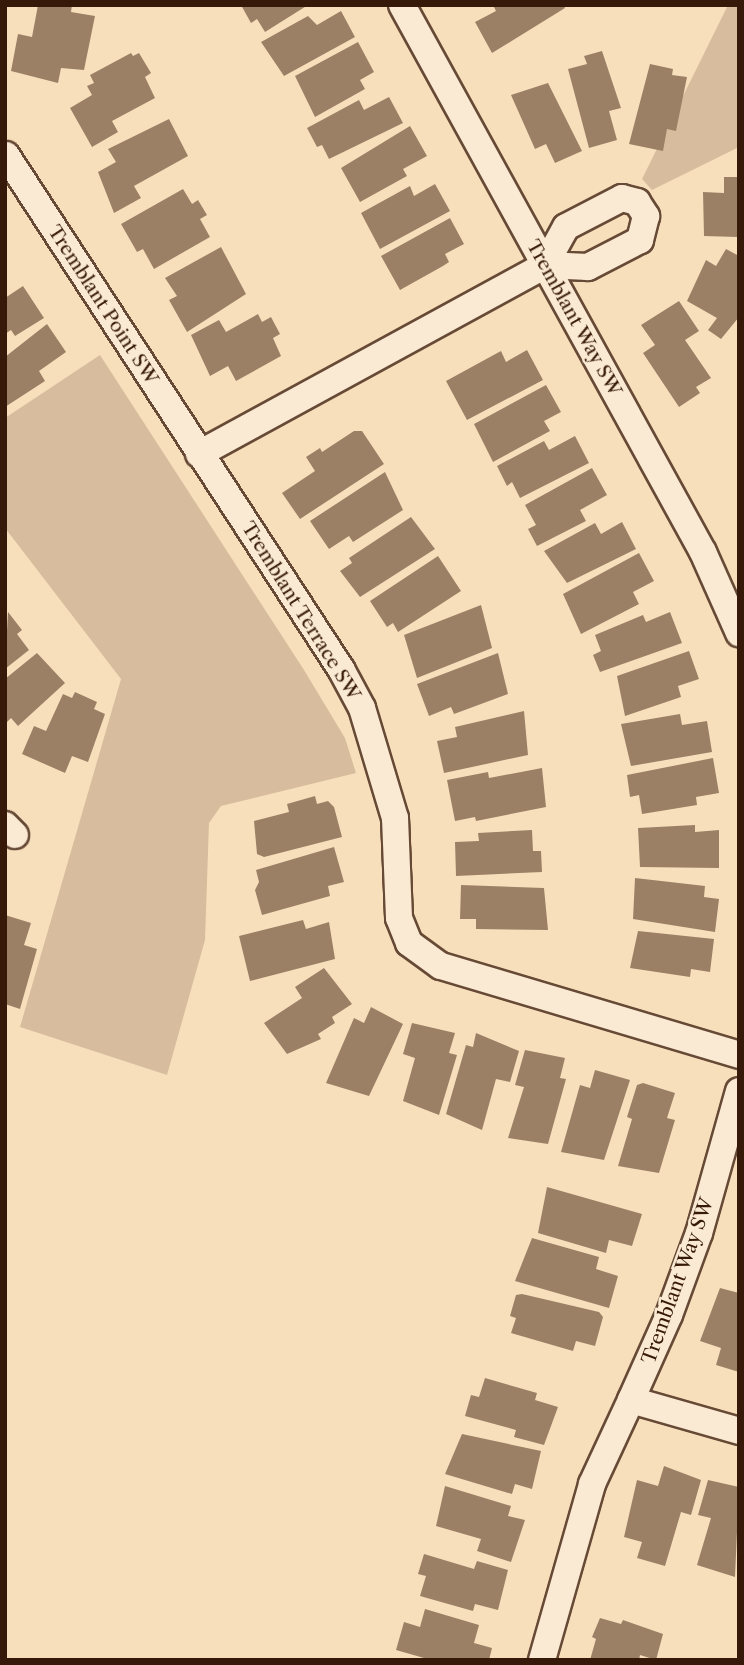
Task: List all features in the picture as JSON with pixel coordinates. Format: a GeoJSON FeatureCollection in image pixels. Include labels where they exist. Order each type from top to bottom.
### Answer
{"type":"FeatureCollection","features":[{"type":"Feature","properties":{"kind":"street","name":"Tremblant Way SW"},"geometry":{"type":"LineString","coordinates":[[402,5],[721,585],[739,633]]}},
{"type":"Feature","properties":{"kind":"street","name":"Tremblant Point SW"},"geometry":{"type":"LineString","coordinates":[[6,155],[199,454]]}},
{"type":"Feature","properties":{"kind":"street"},"geometry":{"type":"LineString","coordinates":[[199,454],[545,265]]}},
{"type":"Feature","properties":{"kind":"street","name":"Tremblant Terrace SW"},"geometry":{"type":"LineString","coordinates":[[199,454],[341,668],[362,708],[396,817],[399,918],[410,943],[441,966],[739,1055]]}},
{"type":"Feature","properties":{"kind":"street","name":"Tremblant Way SW"},"geometry":{"type":"LineString","coordinates":[[542,1660],[592,1483],[669,1315],[699,1233],[739,1091]]}},
{"type":"Feature","properties":{"kind":"street"},"geometry":{"type":"LineString","coordinates":[[631,1400],[739,1431]]}},
{"type":"Feature","properties":{"kind":"shaded area"},"geometry":{"type":"Polygon","coordinates":[[[728,5],[739,5],[739,147],[652,190],[642,179],[728,5]]]}},
{"type":"Feature","properties":{"kind":"shaded area"},"geometry":{"type":"Polygon","coordinates":[[[100,355],[304,670],[345,738],[356,773],[221,806],[209,823],[205,940],[167,1075],[20,1027],[121,679],[5,528],[5,418],[100,355]]]}},
{"type":"Feature","properties":{"kind":"building"},"geometry":{"type":"Polygon","coordinates":[[[38,5],[72,5],[71,12],[95,16],[84,70],[61,68],[58,83],[11,71],[18,34],[32,37],[38,5]]]}},
{"type":"Feature","properties":{"kind":"building"},"geometry":{"type":"Polygon","coordinates":[[[241,5],[308,5],[265,32],[257,19],[251,23],[241,5]]]}},
{"type":"Feature","properties":{"kind":"building"},"geometry":{"type":"Polygon","coordinates":[[[493,5],[564,5],[565,8],[492,53],[475,22],[496,11],[493,5]]]}},
{"type":"Feature","properties":{"kind":"building"},"geometry":{"type":"Polygon","coordinates":[[[341,11],[355,37],[284,76],[261,42],[308,16],[317,25],[341,11]]]}},
{"type":"Feature","properties":{"kind":"building"},"geometry":{"type":"Polygon","coordinates":[[[358,42],[374,72],[360,80],[365,89],[315,117],[295,76],[358,42]]]}},
{"type":"Feature","properties":{"kind":"building"},"geometry":{"type":"Polygon","coordinates":[[[602,51],[621,108],[609,111],[617,140],[589,148],[568,69],[587,64],[584,56],[602,51]]]}},
{"type":"Feature","properties":{"kind":"building"},"geometry":{"type":"Polygon","coordinates":[[[131,53],[133,56],[139,53],[151,73],[145,77],[155,98],[112,121],[118,132],[92,147],[70,108],[92,95],[87,86],[94,83],[90,75],[131,53]]]}},
{"type":"Feature","properties":{"kind":"building"},"geometry":{"type":"Polygon","coordinates":[[[650,64],[673,69],[672,75],[687,77],[676,131],[667,129],[663,151],[629,144],[650,64]]]}},
{"type":"Feature","properties":{"kind":"building"},"geometry":{"type":"Polygon","coordinates":[[[548,83],[582,151],[555,163],[546,144],[535,149],[511,95],[548,83]]]}},
{"type":"Feature","properties":{"kind":"building"},"geometry":{"type":"Polygon","coordinates":[[[389,97],[403,123],[329,159],[322,145],[317,147],[307,128],[359,100],[364,110],[389,97]]]}},
{"type":"Feature","properties":{"kind":"building"},"geometry":{"type":"Polygon","coordinates":[[[169,119],[188,156],[134,186],[141,198],[114,213],[98,172],[116,162],[108,149],[169,119]]]}},
{"type":"Feature","properties":{"kind":"building"},"geometry":{"type":"Polygon","coordinates":[[[410,126],[427,156],[403,169],[407,176],[360,202],[341,168],[410,126]]]}},
{"type":"Feature","properties":{"kind":"building"},"geometry":{"type":"Polygon","coordinates":[[[724,177],[739,177],[737,237],[704,236],[703,192],[724,193],[724,177]]]}},
{"type":"Feature","properties":{"kind":"building"},"geometry":{"type":"Polygon","coordinates":[[[435,184],[450,211],[380,249],[361,213],[410,186],[414,196],[435,184]]]}},
{"type":"Feature","properties":{"kind":"building"},"geometry":{"type":"Polygon","coordinates":[[[183,189],[192,204],[198,200],[207,215],[200,219],[210,237],[154,269],[143,249],[137,252],[121,224],[183,189]]]}},
{"type":"Feature","properties":{"kind":"building"},"geometry":{"type":"Polygon","coordinates":[[[450,218],[464,244],[445,254],[449,262],[400,290],[381,256],[450,218]]]}},
{"type":"Feature","properties":{"kind":"building"},"geometry":{"type":"Polygon","coordinates":[[[221,247],[246,294],[187,332],[169,300],[177,296],[165,278],[221,247]]]}},
{"type":"Feature","properties":{"kind":"building"},"geometry":{"type":"Polygon","coordinates":[[[726,249],[739,256],[739,317],[721,339],[708,330],[717,318],[687,301],[706,260],[716,266],[726,249]]]}},
{"type":"Feature","properties":{"kind":"building"},"geometry":{"type":"Polygon","coordinates":[[[23,286],[44,318],[15,336],[11,330],[5,334],[5,298],[23,286]]]}},
{"type":"Feature","properties":{"kind":"building"},"geometry":{"type":"Polygon","coordinates":[[[679,301],[699,331],[685,340],[711,378],[696,387],[700,393],[679,407],[643,353],[655,345],[641,325],[679,301]]]}},
{"type":"Feature","properties":{"kind":"building"},"geometry":{"type":"Polygon","coordinates":[[[258,314],[262,322],[271,317],[280,334],[273,338],[281,356],[236,381],[228,366],[210,376],[191,335],[219,320],[226,332],[258,314]]]}},
{"type":"Feature","properties":{"kind":"building"},"geometry":{"type":"Polygon","coordinates":[[[47,324],[66,352],[39,371],[45,381],[5,407],[5,357],[47,324]]]}},
{"type":"Feature","properties":{"kind":"building"},"geometry":{"type":"Polygon","coordinates":[[[527,350],[543,380],[467,420],[446,381],[501,351],[506,362],[527,350]]]}},
{"type":"Feature","properties":{"kind":"building"},"geometry":{"type":"Polygon","coordinates":[[[546,385],[561,412],[544,421],[550,431],[493,462],[474,424],[546,385]]]}},
{"type":"Feature","properties":{"kind":"building"},"geometry":{"type":"Polygon","coordinates":[[[354,431],[362,431],[384,464],[300,519],[282,493],[315,471],[306,457],[320,448],[322,452],[354,431]]]}},
{"type":"Feature","properties":{"kind":"building"},"geometry":{"type":"Polygon","coordinates":[[[575,436],[589,463],[520,498],[512,482],[507,486],[497,466],[544,441],[549,450],[575,436]]]}},
{"type":"Feature","properties":{"kind":"building"},"geometry":{"type":"Polygon","coordinates":[[[592,468],[607,495],[580,510],[586,521],[537,546],[528,529],[536,525],[525,505],[592,468]]]}},
{"type":"Feature","properties":{"kind":"building"},"geometry":{"type":"Polygon","coordinates":[[[385,472],[403,510],[353,542],[349,536],[329,549],[310,521],[385,472]]]}},
{"type":"Feature","properties":{"kind":"building"},"geometry":{"type":"Polygon","coordinates":[[[411,517],[435,549],[360,597],[340,571],[352,563],[349,558],[411,517]]]}},
{"type":"Feature","properties":{"kind":"building"},"geometry":{"type":"Polygon","coordinates":[[[622,522],[636,549],[567,583],[544,551],[595,523],[601,534],[622,522]]]}},
{"type":"Feature","properties":{"kind":"building"},"geometry":{"type":"Polygon","coordinates":[[[639,553],[654,581],[633,592],[639,604],[581,634],[563,594],[639,553]]]}},
{"type":"Feature","properties":{"kind":"building"},"geometry":{"type":"Polygon","coordinates":[[[438,556],[461,591],[398,632],[393,623],[387,627],[370,601],[438,556]]]}},
{"type":"Feature","properties":{"kind":"building"},"geometry":{"type":"Polygon","coordinates":[[[481,605],[492,648],[417,678],[404,635],[481,605]]]}},
{"type":"Feature","properties":{"kind":"building"},"geometry":{"type":"Polygon","coordinates":[[[8,612],[22,630],[17,634],[29,650],[5,669],[8,612]]]}},
{"type":"Feature","properties":{"kind":"building"},"geometry":{"type":"Polygon","coordinates":[[[670,612],[682,643],[600,672],[593,655],[601,651],[595,635],[643,615],[646,622],[670,612]]]}},
{"type":"Feature","properties":{"kind":"building"},"geometry":{"type":"Polygon","coordinates":[[[689,651],[699,679],[678,686],[681,697],[625,716],[617,676],[689,651]]]}},
{"type":"Feature","properties":{"kind":"building"},"geometry":{"type":"Polygon","coordinates":[[[37,653],[65,683],[18,726],[11,718],[5,724],[5,679],[37,653]]]}},
{"type":"Feature","properties":{"kind":"building"},"geometry":{"type":"Polygon","coordinates":[[[498,653],[508,694],[454,714],[451,707],[429,716],[417,684],[498,653]]]}},
{"type":"Feature","properties":{"kind":"building"},"geometry":{"type":"Polygon","coordinates":[[[75,692],[97,702],[94,709],[105,714],[88,762],[72,756],[65,773],[22,754],[34,726],[46,731],[63,694],[72,698],[75,692]]]}},
{"type":"Feature","properties":{"kind":"building"},"geometry":{"type":"Polygon","coordinates":[[[524,711],[528,755],[444,773],[437,741],[457,737],[455,727],[524,711]]]}},
{"type":"Feature","properties":{"kind":"building"},"geometry":{"type":"Polygon","coordinates":[[[680,714],[682,725],[707,721],[712,752],[631,766],[621,724],[680,714]]]}},
{"type":"Feature","properties":{"kind":"building"},"geometry":{"type":"Polygon","coordinates":[[[713,758],[719,793],[696,797],[697,805],[642,814],[639,795],[630,797],[627,775],[713,758]]]}},
{"type":"Feature","properties":{"kind":"building"},"geometry":{"type":"Polygon","coordinates":[[[542,768],[546,807],[476,821],[475,817],[455,821],[447,780],[488,772],[489,778],[542,768]]]}},
{"type":"Feature","properties":{"kind":"building"},"geometry":{"type":"Polygon","coordinates":[[[315,796],[317,804],[328,801],[334,807],[342,837],[264,857],[257,854],[254,821],[289,812],[287,804],[315,796]]]}},
{"type":"Feature","properties":{"kind":"building"},"geometry":{"type":"Polygon","coordinates":[[[695,825],[695,832],[719,830],[719,868],[640,867],[638,828],[695,825]]]}},
{"type":"Feature","properties":{"kind":"building"},"geometry":{"type":"Polygon","coordinates":[[[532,830],[533,851],[541,851],[542,872],[456,876],[455,842],[479,841],[478,833],[532,830]]]}},
{"type":"Feature","properties":{"kind":"building"},"geometry":{"type":"Polygon","coordinates":[[[334,847],[344,882],[328,886],[330,896],[262,915],[255,890],[259,882],[256,870],[334,847]]]}},
{"type":"Feature","properties":{"kind":"building"},"geometry":{"type":"Polygon","coordinates":[[[635,878],[705,886],[704,897],[719,899],[715,932],[633,919],[635,878]]]}},
{"type":"Feature","properties":{"kind":"building"},"geometry":{"type":"Polygon","coordinates":[[[461,885],[544,888],[548,930],[476,929],[476,919],[460,919],[461,885]]]}},
{"type":"Feature","properties":{"kind":"building"},"geometry":{"type":"Polygon","coordinates":[[[5,915],[31,923],[24,945],[37,949],[20,1009],[5,1004],[5,915]]]}},
{"type":"Feature","properties":{"kind":"building"},"geometry":{"type":"Polygon","coordinates":[[[303,920],[306,929],[329,922],[335,959],[250,981],[239,936],[303,920]]]}},
{"type":"Feature","properties":{"kind":"building"},"geometry":{"type":"Polygon","coordinates":[[[638,931],[714,939],[710,972],[691,969],[690,977],[630,968],[638,931]]]}},
{"type":"Feature","properties":{"kind":"building"},"geometry":{"type":"Polygon","coordinates":[[[324,968],[352,1004],[332,1017],[335,1023],[318,1034],[321,1039],[287,1054],[264,1023],[302,998],[295,987],[324,968]]]}},
{"type":"Feature","properties":{"kind":"building"},"geometry":{"type":"Polygon","coordinates":[[[371,1007],[403,1024],[369,1096],[326,1083],[354,1018],[364,1023],[371,1007]]]}},
{"type":"Feature","properties":{"kind":"building"},"geometry":{"type":"Polygon","coordinates":[[[412,1023],[455,1033],[449,1053],[457,1055],[439,1115],[403,1101],[415,1058],[403,1054],[412,1023]]]}},
{"type":"Feature","properties":{"kind":"building"},"geometry":{"type":"Polygon","coordinates":[[[476,1033],[519,1051],[510,1082],[496,1079],[482,1130],[446,1114],[466,1045],[473,1047],[476,1033]]]}},
{"type":"Feature","properties":{"kind":"building"},"geometry":{"type":"Polygon","coordinates":[[[525,1050],[565,1058],[560,1078],[566,1079],[548,1144],[508,1138],[524,1087],[515,1085],[525,1050]]]}},
{"type":"Feature","properties":{"kind":"building"},"geometry":{"type":"Polygon","coordinates":[[[595,1070],[630,1080],[604,1160],[561,1152],[580,1085],[590,1088],[595,1070]]]}},
{"type":"Feature","properties":{"kind":"building"},"geometry":{"type":"Polygon","coordinates":[[[643,1083],[675,1093],[667,1118],[675,1120],[659,1173],[618,1166],[632,1119],[627,1117],[637,1085],[643,1083]]]}},
{"type":"Feature","properties":{"kind":"building"},"geometry":{"type":"Polygon","coordinates":[[[547,1187],[642,1214],[632,1246],[609,1240],[606,1253],[538,1233],[547,1187]]]}},
{"type":"Feature","properties":{"kind":"building"},"geometry":{"type":"Polygon","coordinates":[[[532,1238],[599,1257],[596,1269],[618,1276],[609,1308],[515,1281],[532,1238]]]}},
{"type":"Feature","properties":{"kind":"building"},"geometry":{"type":"Polygon","coordinates":[[[720,1288],[739,1293],[739,1372],[716,1365],[721,1348],[700,1341],[720,1288]]]}},
{"type":"Feature","properties":{"kind":"building"},"geometry":{"type":"Polygon","coordinates":[[[522,1294],[599,1312],[603,1317],[595,1346],[576,1341],[573,1351],[511,1333],[516,1318],[510,1316],[516,1295],[522,1294]]]}},
{"type":"Feature","properties":{"kind":"building"},"geometry":{"type":"Polygon","coordinates":[[[485,1378],[537,1393],[535,1400],[558,1407],[544,1445],[514,1437],[516,1430],[465,1416],[471,1395],[479,1397],[485,1378]]]}},
{"type":"Feature","properties":{"kind":"building"},"geometry":{"type":"Polygon","coordinates":[[[462,1434],[541,1451],[532,1489],[515,1484],[512,1494],[445,1474],[462,1434]]]}},
{"type":"Feature","properties":{"kind":"building"},"geometry":{"type":"Polygon","coordinates":[[[664,1466],[701,1480],[691,1515],[681,1512],[665,1566],[637,1558],[642,1542],[624,1537],[637,1480],[658,1486],[664,1466]]]}},
{"type":"Feature","properties":{"kind":"building"},"geometry":{"type":"Polygon","coordinates":[[[708,1480],[739,1487],[735,1577],[697,1565],[711,1518],[698,1515],[708,1480]]]}},
{"type":"Feature","properties":{"kind":"building"},"geometry":{"type":"Polygon","coordinates":[[[445,1486],[511,1506],[508,1516],[525,1520],[511,1562],[477,1551],[481,1539],[436,1526],[445,1486]]]}},
{"type":"Feature","properties":{"kind":"building"},"geometry":{"type":"Polygon","coordinates":[[[424,1554],[474,1569],[477,1561],[508,1570],[498,1610],[475,1604],[473,1611],[420,1596],[426,1576],[418,1574],[424,1554]]]}},
{"type":"Feature","properties":{"kind":"building"},"geometry":{"type":"Polygon","coordinates":[[[425,1609],[479,1625],[474,1643],[492,1648],[489,1660],[431,1660],[396,1650],[404,1622],[420,1627],[425,1609]]]}},
{"type":"Feature","properties":{"kind":"building"},"geometry":{"type":"Polygon","coordinates":[[[600,1618],[621,1624],[623,1620],[663,1634],[656,1660],[640,1655],[639,1660],[590,1660],[596,1639],[592,1637],[600,1618]]]}}]}
